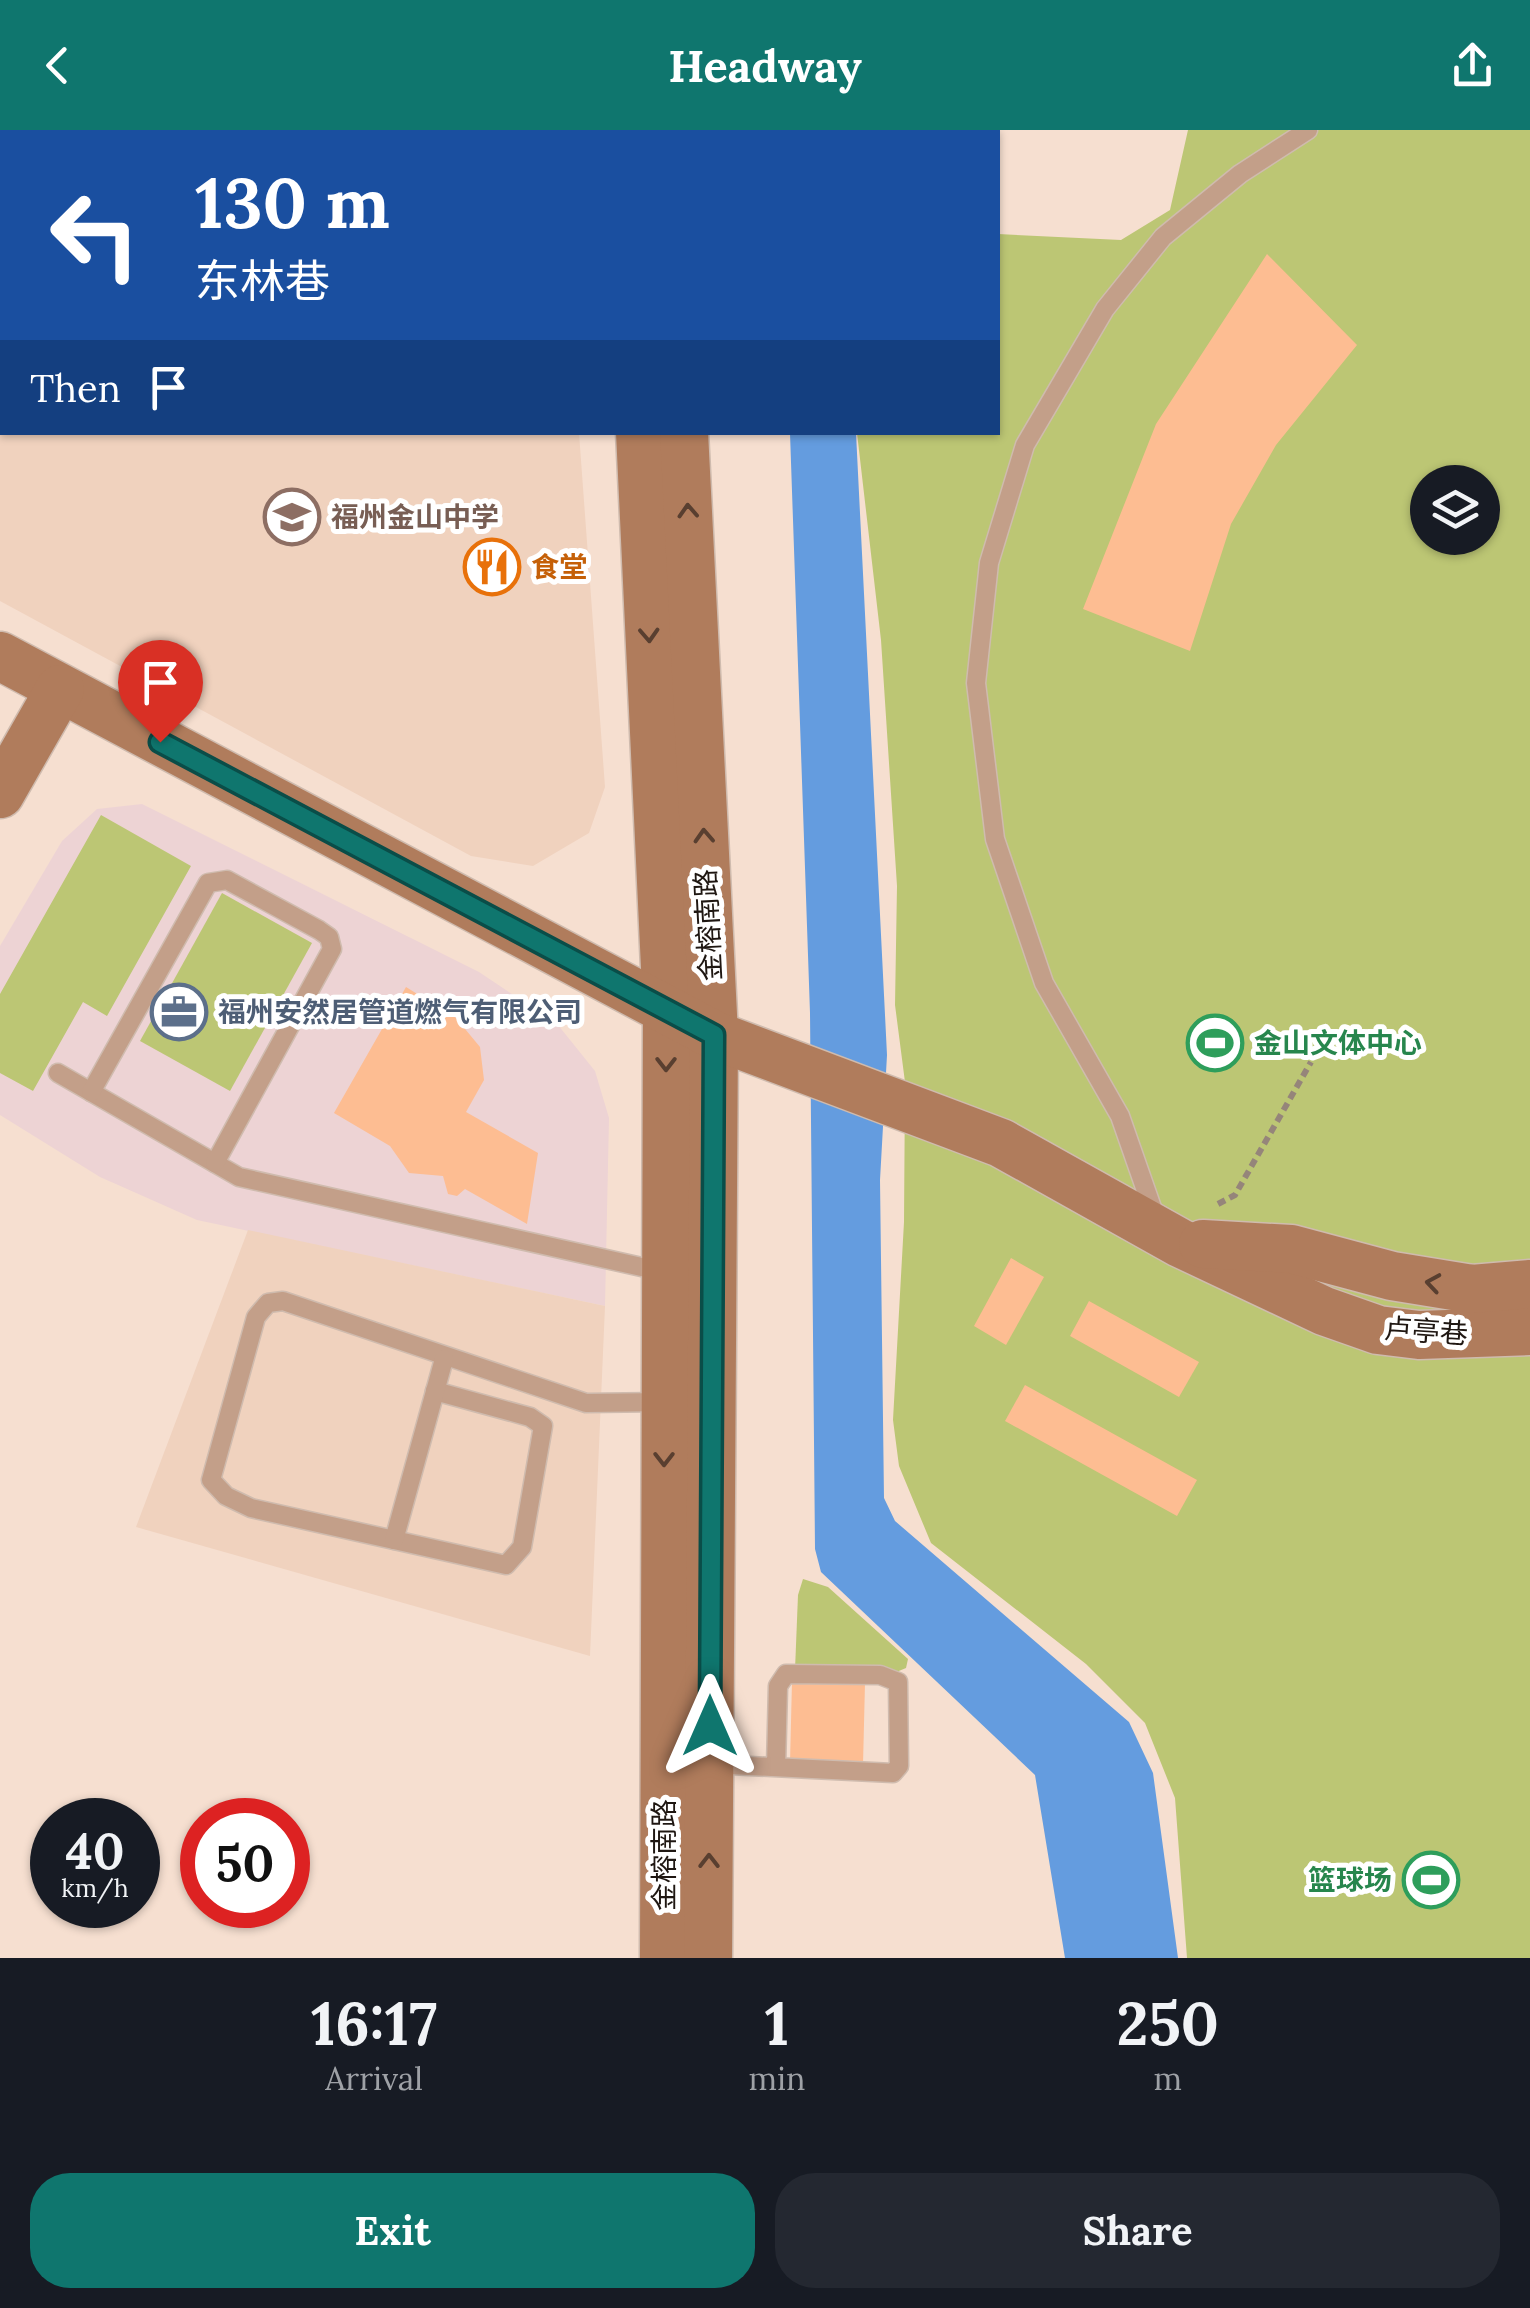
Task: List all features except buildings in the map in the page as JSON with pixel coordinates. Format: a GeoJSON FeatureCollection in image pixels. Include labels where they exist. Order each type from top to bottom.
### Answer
{"type":"FeatureCollection","features":[{"type":"Feature","properties":{"kind":"main road","name":"金榕南路"},"geometry":{"type":"LineString","coordinates":[[640,435],[666,1010],[664,1958]]}},
{"type":"Feature","properties":{"kind":"main road","name":"金榕南路"},"geometry":{"type":"LineString","coordinates":[[684,435],[714,1035],[708,1958]]}},
{"type":"Feature","properties":{"kind":"main road","name":"卢亭巷"},"geometry":{"type":"LineString","coordinates":[[0,656],[714,1035],[1001,1143],[1170,1238],[1324,1311],[1378,1330],[1420,1334],[1530,1331]]}},
{"type":"Feature","properties":{"kind":"main road"},"geometry":{"type":"LineString","coordinates":[[0,794],[60,689]]}},
{"type":"Feature","properties":{"kind":"main road"},"geometry":{"type":"LineString","coordinates":[[1170,1238],[1291,1250],[1392,1276],[1472,1288],[1530,1284]]}},
{"type":"Feature","properties":{"kind":"lane"},"geometry":{"type":"LineString","coordinates":[[1170,1238],[1120,1116],[1044,983],[996,839],[976,683],[989,563],[1025,445],[1105,308],[1163,237],[1240,174],[1308,130]]}},
{"type":"Feature","properties":{"kind":"lane"},"geometry":{"type":"LineString","coordinates":[[91,1092],[208,883],[228,880],[319,930],[329,937],[332,949],[215,1163]]}},
{"type":"Feature","properties":{"kind":"lane"},"geometry":{"type":"LineString","coordinates":[[58,1073],[240,1178],[664,1272]]}},
{"type":"Feature","properties":{"kind":"lane"},"geometry":{"type":"LineString","coordinates":[[435,1392],[530,1417],[542,1426],[522,1547],[506,1565],[251,1508],[226,1496],[211,1480],[256,1317],[268,1304],[284,1301],[444,1359],[586,1403],[664,1402]]}},
{"type":"Feature","properties":{"kind":"lane"},"geometry":{"type":"LineString","coordinates":[[394,1540],[444,1359]]}},
{"type":"Feature","properties":{"kind":"lane"},"geometry":{"type":"LineString","coordinates":[[710,1764],[893,1773],[899,1766],[898,1682],[880,1676],[786,1674],[778,1686],[776,1767]]}},
{"type":"Feature","properties":{"kind":"path"},"geometry":{"type":"LineString","coordinates":[[1170,1238],[1236,1195],[1311,1062]]}},
{"type":"Feature","properties":{"kind":"shaded area","name":"福州金山中学"},"geometry":{"type":"Polygon","coordinates":[[[0,435],[579,435],[605,787],[589,833],[533,866],[471,856],[0,601],[0,435]]]}},
{"type":"Feature","properties":{"kind":"shaded area"},"geometry":{"type":"Polygon","coordinates":[[[142,804],[479,972],[558,1025],[595,1071],[609,1118],[605,1306],[197,1220],[100,1177],[0,1115],[0,946],[62,841],[97,809],[142,804]]]}},
{"type":"Feature","properties":{"kind":"shaded area"},"geometry":{"type":"Polygon","coordinates":[[[248,1230],[605,1306],[590,1656],[136,1527],[248,1230]]]}},
{"type":"Feature","properties":{"kind":"green space","name":"金山文体中心"},"geometry":{"type":"Polygon","coordinates":[[[1188,130],[1530,130],[1530,1958],[1187,1958],[1175,1798],[1145,1723],[1086,1664],[931,1543],[899,1466],[893,1420],[904,1222],[905,1082],[895,1005],[897,886],[881,640],[857,435],[1000,435],[1000,234],[1121,240],[1170,210],[1188,130]]]}},
{"type":"Feature","properties":{"kind":"green space"},"geometry":{"type":"Polygon","coordinates":[[[101,815],[191,866],[107,1016],[83,1002],[33,1091],[0,1073],[0,994],[101,815]]]}},
{"type":"Feature","properties":{"kind":"green space"},"geometry":{"type":"Polygon","coordinates":[[[222,893],[312,943],[230,1091],[140,1041],[222,893]]]}},
{"type":"Feature","properties":{"kind":"green space"},"geometry":{"type":"Polygon","coordinates":[[[803,1579],[828,1587],[908,1659],[906,1668],[894,1673],[795,1670],[798,1595],[803,1579]]]}},
{"type":"Feature","properties":{"kind":"water"},"geometry":{"type":"Polygon","coordinates":[[[790,435],[856,435],[887,1055],[880,1180],[884,1498],[895,1521],[1129,1722],[1153,1773],[1178,1958],[1065,1958],[1035,1775],[821,1572],[815,1549],[810,1013],[790,435]]]}},
{"type":"Feature","properties":{"kind":"place","name":"福州金山中学"},"geometry":{"type":"Point","coordinates":[292,517]}},
{"type":"Feature","properties":{"kind":"place","name":"食堂"},"geometry":{"type":"Point","coordinates":[492,567]}},
{"type":"Feature","properties":{"kind":"place","name":"福州安然居管道燃气有限公司"},"geometry":{"type":"Point","coordinates":[179,1012]}},
{"type":"Feature","properties":{"kind":"place","name":"金山文体中心"},"geometry":{"type":"Point","coordinates":[1215,1043]}},
{"type":"Feature","properties":{"kind":"place","name":"篮球场"},"geometry":{"type":"Point","coordinates":[1431,1880]}},
{"type":"Feature","properties":{"kind":"route"},"geometry":{"type":"LineString","coordinates":[[160,742],[564,960],[714,1035],[710,1726]]}}]}
